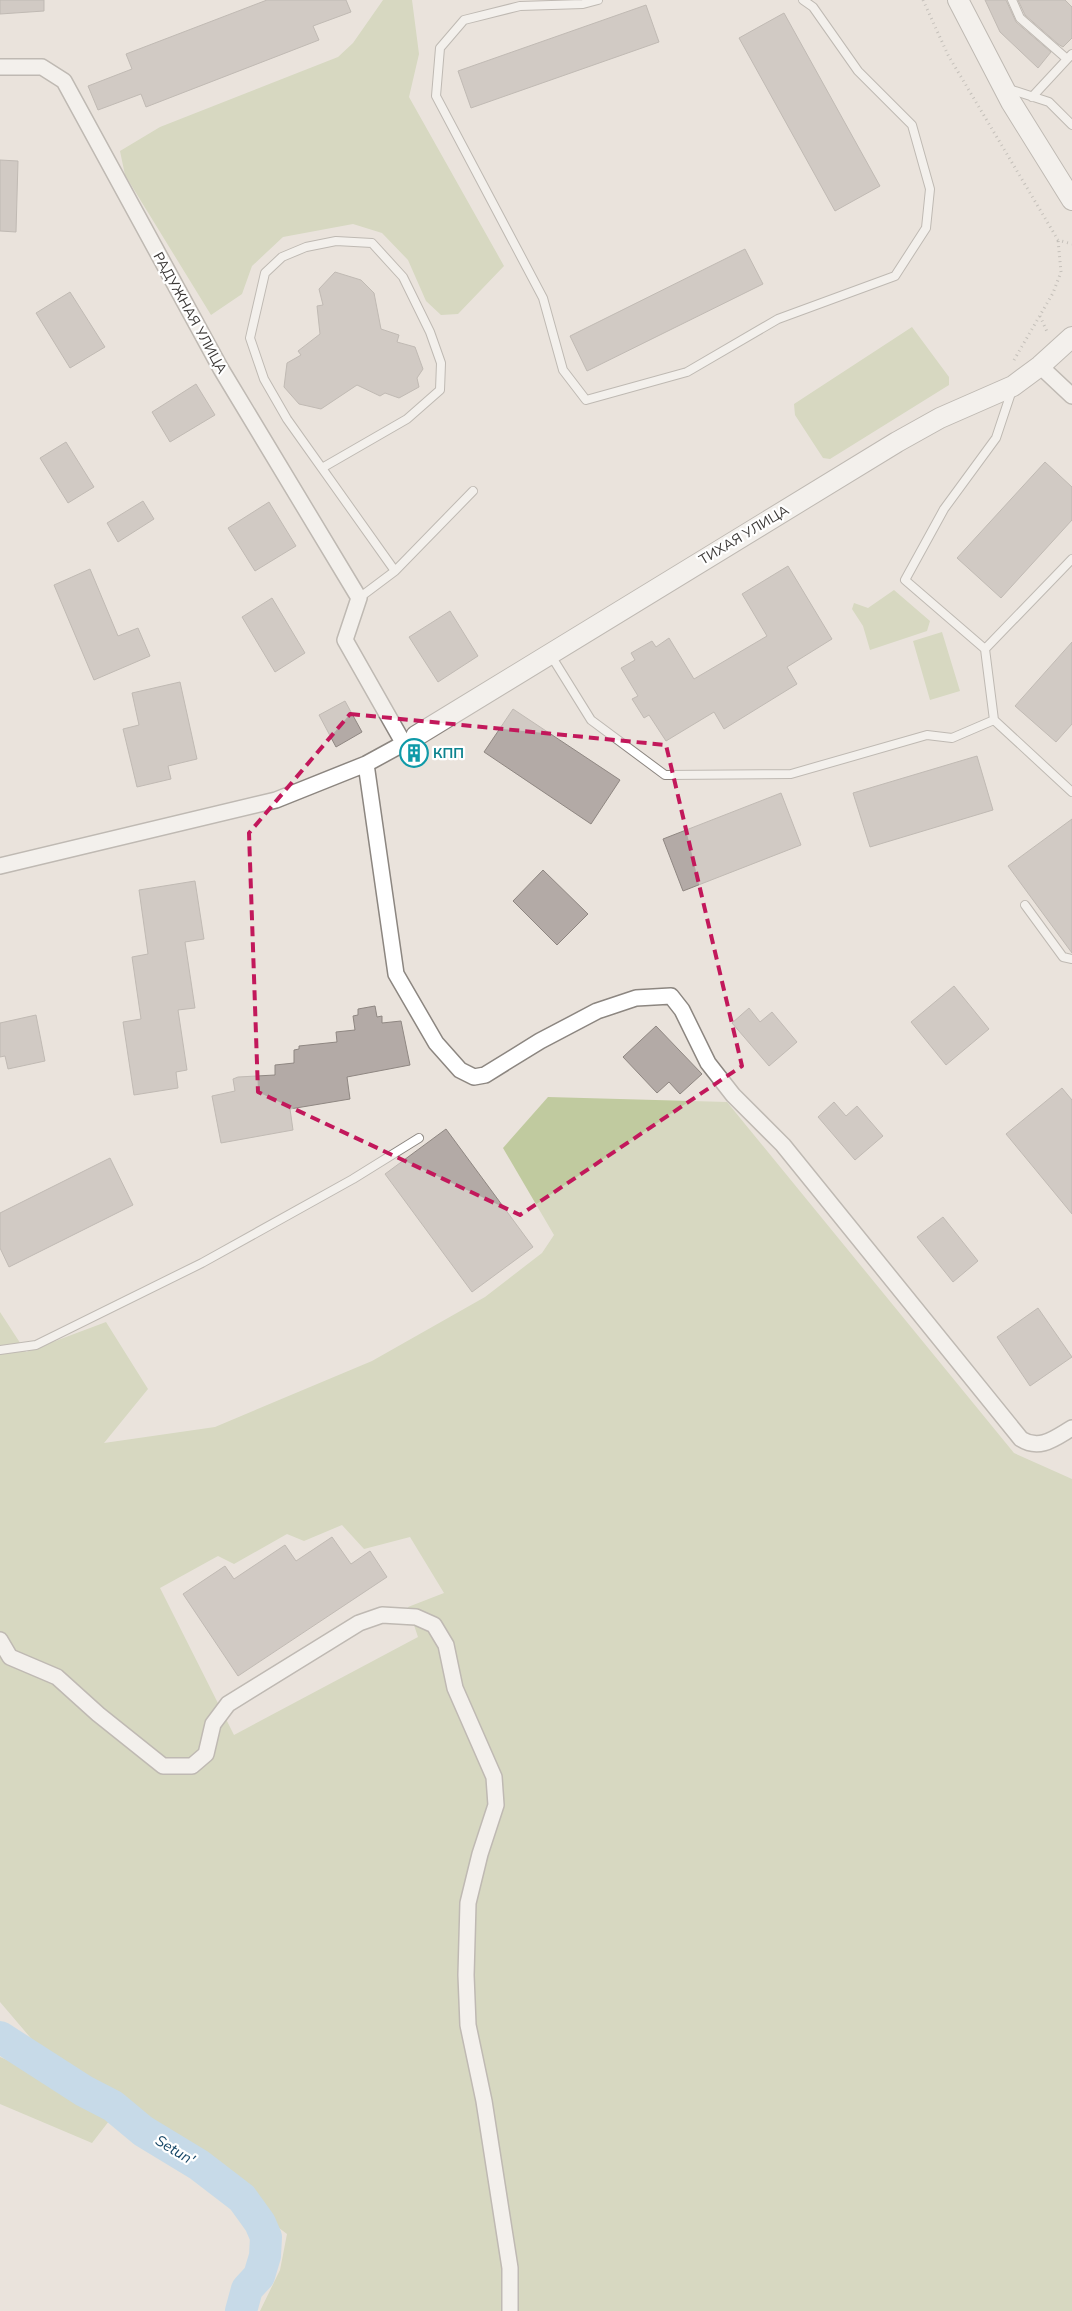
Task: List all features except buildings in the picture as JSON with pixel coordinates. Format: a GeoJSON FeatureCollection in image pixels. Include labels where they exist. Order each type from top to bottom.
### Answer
{"type":"FeatureCollection","features":[{"type":"Feature","properties":{"kind":"street"},"geometry":{"type":"LineString","coordinates":[[958,0],[1002,86],[1072,200]]}},
{"type":"Feature","properties":{"kind":"street","name":"РАДУЖНАЯ УЛИЦА"},"geometry":{"type":"LineString","coordinates":[[0,68],[42,67],[64,81],[221,369],[359,598]]}},
{"type":"Feature","properties":{"kind":"street","name":"ТИХАЯ УЛИЦА"},"geometry":{"type":"LineString","coordinates":[[410,740],[549,652],[897,442],[940,418],[1007,389],[1040,366],[1072,337]]}},
{"type":"Feature","properties":{"kind":"street"},"geometry":{"type":"LineString","coordinates":[[1040,366],[1072,396]]}},
{"type":"Feature","properties":{"kind":"street"},"geometry":{"type":"LineString","coordinates":[[0,866],[276,800],[366,764],[410,740],[345,640],[359,598]]}},
{"type":"Feature","properties":{"kind":"street"},"geometry":{"type":"LineString","coordinates":[[366,764],[396,974],[436,1042],[460,1070],[474,1077],[485,1075],[540,1041],[597,1011],[636,998],[671,996],[682,1010],[708,1063],[733,1096],[782,1145],[1021,1439],[1029,1445],[1037,1446],[1072,1428]]}},
{"type":"Feature","properties":{"kind":"street"},"geometry":{"type":"LineString","coordinates":[[0,1640],[10,1658],[57,1678],[98,1714],[163,1766],[192,1766],[206,1754],[213,1724],[228,1704],[359,1623],[382,1615],[416,1618],[434,1626],[446,1645],[455,1688],[494,1777],[496,1805],[480,1854],[468,1903],[466,1975],[468,2025],[484,2101],[510,2268],[510,2311]]}},
{"type":"Feature","properties":{"kind":"lane"},"geometry":{"type":"LineString","coordinates":[[598,0],[583,4],[520,6],[464,20],[440,48],[436,96],[543,298],[563,370],[586,400],[687,372],[778,319],[895,276],[926,228],[930,189],[912,125],[858,71],[813,7],[803,0]]}},
{"type":"Feature","properties":{"kind":"lane"},"geometry":{"type":"LineString","coordinates":[[1012,0],[1020,18],[1069,56],[1032,97]]}},
{"type":"Feature","properties":{"kind":"lane"},"geometry":{"type":"LineString","coordinates":[[1002,86],[1049,102],[1072,125]]}},
{"type":"Feature","properties":{"kind":"lane"},"geometry":{"type":"LineString","coordinates":[[322,468],[407,419],[440,390],[441,363],[430,332],[403,277],[372,243],[336,241],[306,247],[282,258],[265,273],[250,338],[264,379],[287,419],[395,571]]}},
{"type":"Feature","properties":{"kind":"lane"},"geometry":{"type":"LineString","coordinates":[[1007,389],[996,438],[944,508],[905,580],[984,649],[994,720],[1072,792]]}},
{"type":"Feature","properties":{"kind":"lane"},"geometry":{"type":"LineString","coordinates":[[359,598],[395,571],[473,491]]}},
{"type":"Feature","properties":{"kind":"lane"},"geometry":{"type":"LineString","coordinates":[[984,649],[1072,559]]}},
{"type":"Feature","properties":{"kind":"lane"},"geometry":{"type":"LineString","coordinates":[[549,652],[591,720],[665,775],[791,774],[927,735],[952,738],[994,720]]}},
{"type":"Feature","properties":{"kind":"lane"},"geometry":{"type":"LineString","coordinates":[[1025,906],[1063,957],[1072,959]]}},
{"type":"Feature","properties":{"kind":"lane"},"geometry":{"type":"LineString","coordinates":[[0,1350],[36,1345],[202,1263],[353,1179],[419,1138]]}},
{"type":"Feature","properties":{"kind":"path"},"geometry":{"type":"LineString","coordinates":[[922,0],[948,55],[1058,240],[1062,260],[1061,272],[1056,286],[1006,374],[1007,389]]}},
{"type":"Feature","properties":{"kind":"path"},"geometry":{"type":"LineString","coordinates":[[1058,240],[1072,244]]}},
{"type":"Feature","properties":{"kind":"highlighted area"},"geometry":{"type":"Polygon","coordinates":[[[350,714],[666,745],[742,1066],[520,1215],[258,1092],[249,833],[350,714]]]}},
{"type":"Feature","properties":{"kind":"green space"},"geometry":{"type":"Polygon","coordinates":[[[383,0],[412,0],[419,54],[409,97],[504,266],[458,314],[441,315],[426,301],[408,260],[382,233],[353,224],[283,237],[252,266],[242,294],[211,315],[125,175],[120,151],[160,127],[338,57],[353,43],[383,0]]]}},
{"type":"Feature","properties":{"kind":"green space"},"geometry":{"type":"Polygon","coordinates":[[[912,327],[949,377],[949,385],[830,459],[823,458],[795,415],[794,404],[912,327]]]}},
{"type":"Feature","properties":{"kind":"green space"},"geometry":{"type":"Polygon","coordinates":[[[894,590],[930,621],[927,631],[870,650],[863,626],[852,609],[854,603],[868,608],[894,590]]]}},
{"type":"Feature","properties":{"kind":"green space"},"geometry":{"type":"Polygon","coordinates":[[[942,632],[960,691],[930,700],[913,641],[942,632]]]}},
{"type":"Feature","properties":{"kind":"green space"},"geometry":{"type":"Polygon","coordinates":[[[548,1097],[727,1102],[1014,1453],[1072,1479],[1072,2311],[260,2311],[280,2270],[287,2234],[35,2043],[0,2002],[0,1312],[26,1352],[106,1322],[148,1389],[104,1443],[215,1427],[372,1361],[485,1297],[542,1253],[554,1235],[503,1148],[548,1097]],[[342,1525],[304,1541],[287,1534],[234,1564],[218,1556],[160,1588],[234,1735],[418,1637],[408,1607],[444,1593],[410,1537],[364,1549],[342,1525]]]}},
{"type":"Feature","properties":{"kind":"green space"},"geometry":{"type":"Polygon","coordinates":[[[0,2057],[34,2071],[109,2121],[92,2143],[0,2104],[0,2057]]]}},
{"type":"Feature","properties":{"kind":"waterway","name":"Setun'"},"geometry":{"type":"LineString","coordinates":[[0,2037],[84,2091],[113,2106],[143,2131],[199,2165],[242,2198],[260,2223],[266,2237],[265,2256],[259,2276],[247,2289],[241,2311]]}},
{"type":"Feature","properties":{"kind":"place","name":"КПП"},"geometry":{"type":"Point","coordinates":[414,753]}}]}
